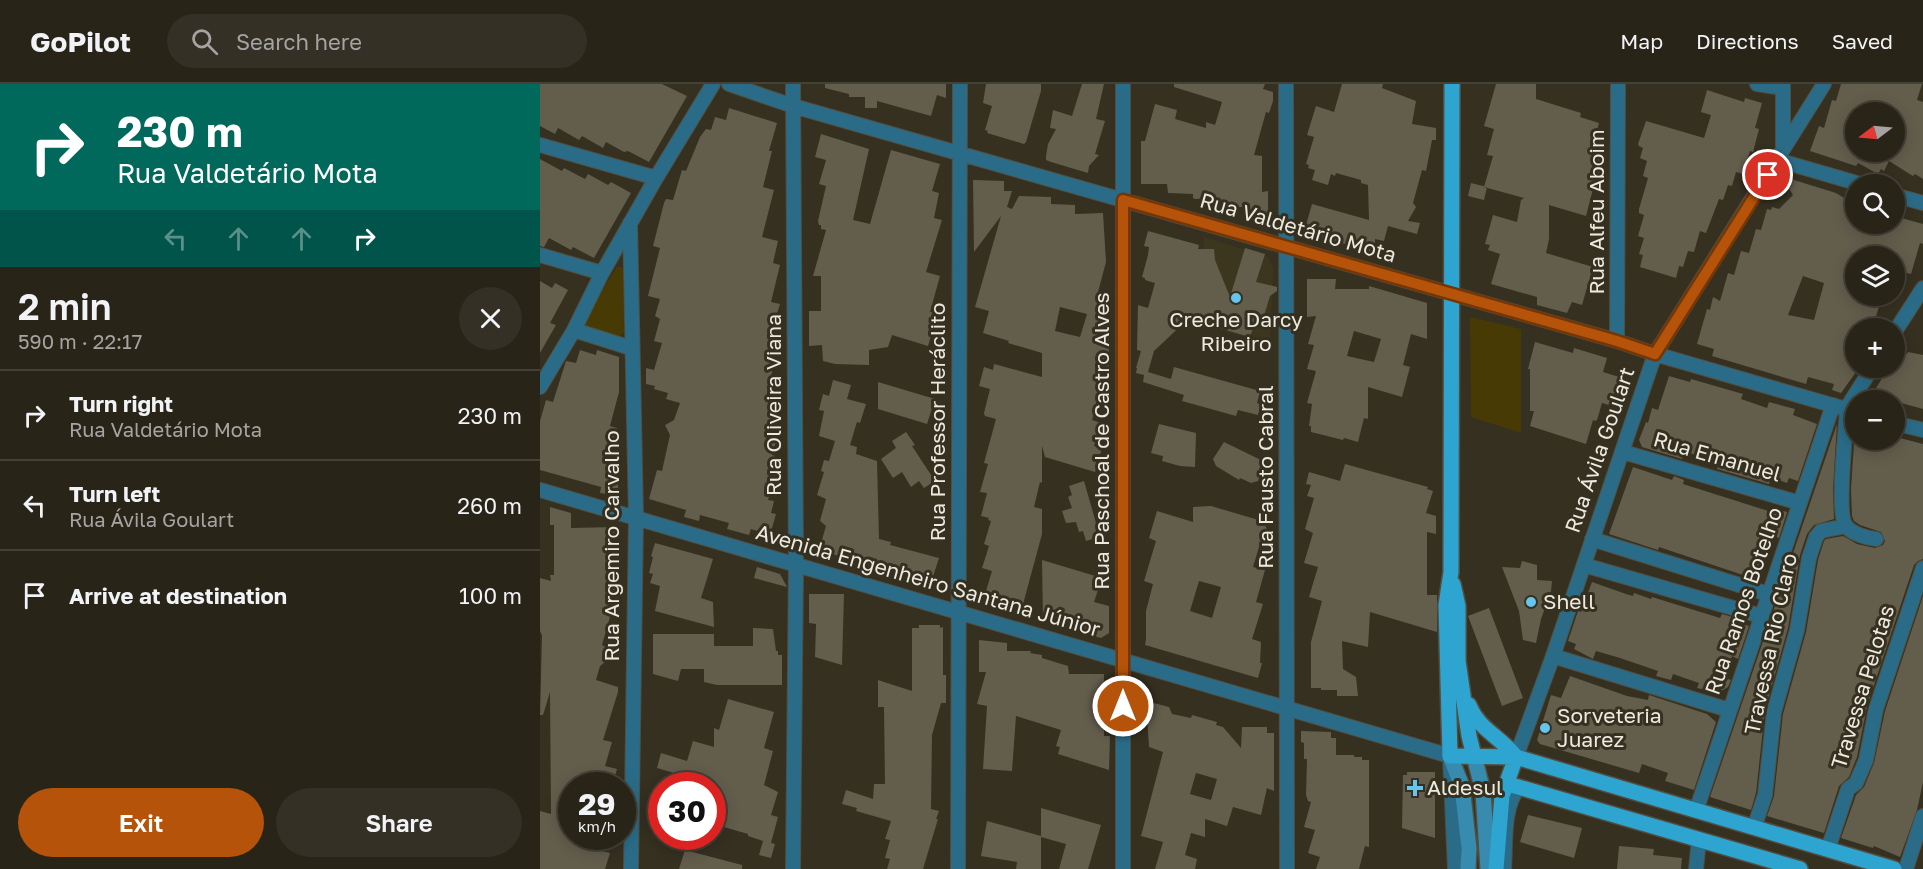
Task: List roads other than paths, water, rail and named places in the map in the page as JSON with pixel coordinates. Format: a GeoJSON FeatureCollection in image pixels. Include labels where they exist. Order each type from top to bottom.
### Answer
{"type":"FeatureCollection","features":[{"type":"Feature","properties":{"kind":"main road"},"geometry":{"type":"LineString","coordinates":[[1450,756],[1446,605],[1451,572],[1452,84]]}},
{"type":"Feature","properties":{"kind":"main road"},"geometry":{"type":"LineString","coordinates":[[1451,572],[1458,606],[1458,662],[1474,756]]}},
{"type":"Feature","properties":{"kind":"main road"},"geometry":{"type":"LineString","coordinates":[[1460,678],[1470,708],[1480,725],[1506,744],[1516,757],[1513,785],[1502,796],[1496,869]]}},
{"type":"Feature","properties":{"kind":"main road","name":"Avenida Engenheiro Santana Júnior"},"geometry":{"type":"LineString","coordinates":[[1450,756],[1516,757],[1894,869]]}},
{"type":"Feature","properties":{"kind":"main road"},"geometry":{"type":"LineString","coordinates":[[1513,785],[1800,869]]}},
{"type":"Feature","properties":{"kind":"street"},"geometry":{"type":"LineString","coordinates":[[540,387],[544,374],[574,330],[630,223],[713,84]]}},
{"type":"Feature","properties":{"kind":"street","name":"Rua Valdetário Mota"},"geometry":{"type":"LineString","coordinates":[[729,84],[793,106],[1617,341],[1845,409]]}},
{"type":"Feature","properties":{"kind":"street","name":"Rua Oliveira Viana"},"geometry":{"type":"LineString","coordinates":[[793,84],[796,565],[793,869]]}},
{"type":"Feature","properties":{"kind":"street","name":"Rua Professor Heráclito"},"geometry":{"type":"LineString","coordinates":[[958,869],[960,84]]}},
{"type":"Feature","properties":{"kind":"street","name":"Rua Paschoal de Castro Alves"},"geometry":{"type":"LineString","coordinates":[[1123,84],[1123,869]]}},
{"type":"Feature","properties":{"kind":"street","name":"Rua Fausto Cabral"},"geometry":{"type":"LineString","coordinates":[[1286,84],[1287,869]]}},
{"type":"Feature","properties":{"kind":"street","name":"Rua Alfeu Aboim"},"geometry":{"type":"LineString","coordinates":[[1617,341],[1618,84]]}},
{"type":"Feature","properties":{"kind":"street"},"geometry":{"type":"LineString","coordinates":[[1757,84],[1783,86],[1780,155],[1845,179]]}},
{"type":"Feature","properties":{"kind":"street","name":"Rua Ávila Goulart"},"geometry":{"type":"LineString","coordinates":[[1516,757],[1553,656],[1655,354],[1824,84]]}},
{"type":"Feature","properties":{"kind":"street"},"geometry":{"type":"LineString","coordinates":[[540,145],[656,178]]}},
{"type":"Feature","properties":{"kind":"street"},"geometry":{"type":"LineString","coordinates":[[1905,198],[1923,203]]}},
{"type":"Feature","properties":{"kind":"street","name":"Rua Argemiro Carvalho"},"geometry":{"type":"LineString","coordinates":[[630,223],[636,517],[631,869]]}},
{"type":"Feature","properties":{"kind":"street"},"geometry":{"type":"LineString","coordinates":[[540,255],[602,273]]}},
{"type":"Feature","properties":{"kind":"street"},"geometry":{"type":"LineString","coordinates":[[1904,318],[1923,288]]}},
{"type":"Feature","properties":{"kind":"street"},"geometry":{"type":"LineString","coordinates":[[574,330],[631,348]]}},
{"type":"Feature","properties":{"kind":"street"},"geometry":{"type":"LineString","coordinates":[[1845,409],[1843,518],[1846,526],[1861,535],[1876,539]]}},
{"type":"Feature","properties":{"kind":"street","name":"Rua Ramos Botelho"},"geometry":{"type":"LineString","coordinates":[[1696,811],[1800,503],[1845,409]]}},
{"type":"Feature","properties":{"kind":"street"},"geometry":{"type":"LineString","coordinates":[[1905,426],[1923,430]]}},
{"type":"Feature","properties":{"kind":"street","name":"Rua Emanuel"},"geometry":{"type":"LineString","coordinates":[[1623,452],[1800,503]]}},
{"type":"Feature","properties":{"kind":"street","name":"Avenida Engenheiro Santana Júnior"},"geometry":{"type":"LineString","coordinates":[[540,490],[1450,756]]}},
{"type":"Feature","properties":{"kind":"street","name":"Travessa Rio Claro"},"geometry":{"type":"LineString","coordinates":[[1754,828],[1765,795],[1774,712],[1797,630],[1809,558],[1816,537],[1821,531],[1846,526]]}},
{"type":"Feature","properties":{"kind":"street"},"geometry":{"type":"LineString","coordinates":[[1592,539],[1768,594]]}},
{"type":"Feature","properties":{"kind":"street"},"geometry":{"type":"LineString","coordinates":[[1584,565],[1761,616]]}},
{"type":"Feature","properties":{"kind":"street","name":"Travessa Pelotas"},"geometry":{"type":"LineString","coordinates":[[1828,849],[1848,789],[1857,783],[1866,760],[1876,709],[1923,568]]}},
{"type":"Feature","properties":{"kind":"street"},"geometry":{"type":"LineString","coordinates":[[1553,656],[1729,710]]}},
{"type":"Feature","properties":{"kind":"street"},"geometry":{"type":"LineString","coordinates":[[1450,756],[1455,869]]}},
{"type":"Feature","properties":{"kind":"street"},"geometry":{"type":"LineString","coordinates":[[1450,756],[1462,786],[1469,848],[1468,869]]}},
{"type":"Feature","properties":{"kind":"street"},"geometry":{"type":"LineString","coordinates":[[1474,756],[1483,791],[1488,869]]}},
{"type":"Feature","properties":{"kind":"street"},"geometry":{"type":"LineString","coordinates":[[1504,869],[1508,810],[1513,785]]}},
{"type":"Feature","properties":{"kind":"street"},"geometry":{"type":"LineString","coordinates":[[1906,869],[1923,816]]}},
{"type":"Feature","properties":{"kind":"street"},"geometry":{"type":"LineString","coordinates":[[1696,869],[1699,839]]}},
{"type":"Feature","properties":{"kind":"place","name":"Creche Darcy Ribeiro"},"geometry":{"type":"Point","coordinates":[1236,298]}},
{"type":"Feature","properties":{"kind":"place","name":"Shell"},"geometry":{"type":"Point","coordinates":[1531,602]}},
{"type":"Feature","properties":{"kind":"place","name":"Sorveteria Juarez"},"geometry":{"type":"Point","coordinates":[1545,728]}},
{"type":"Feature","properties":{"kind":"place","name":"Aldesul"},"geometry":{"type":"Point","coordinates":[1415,788]}}]}
